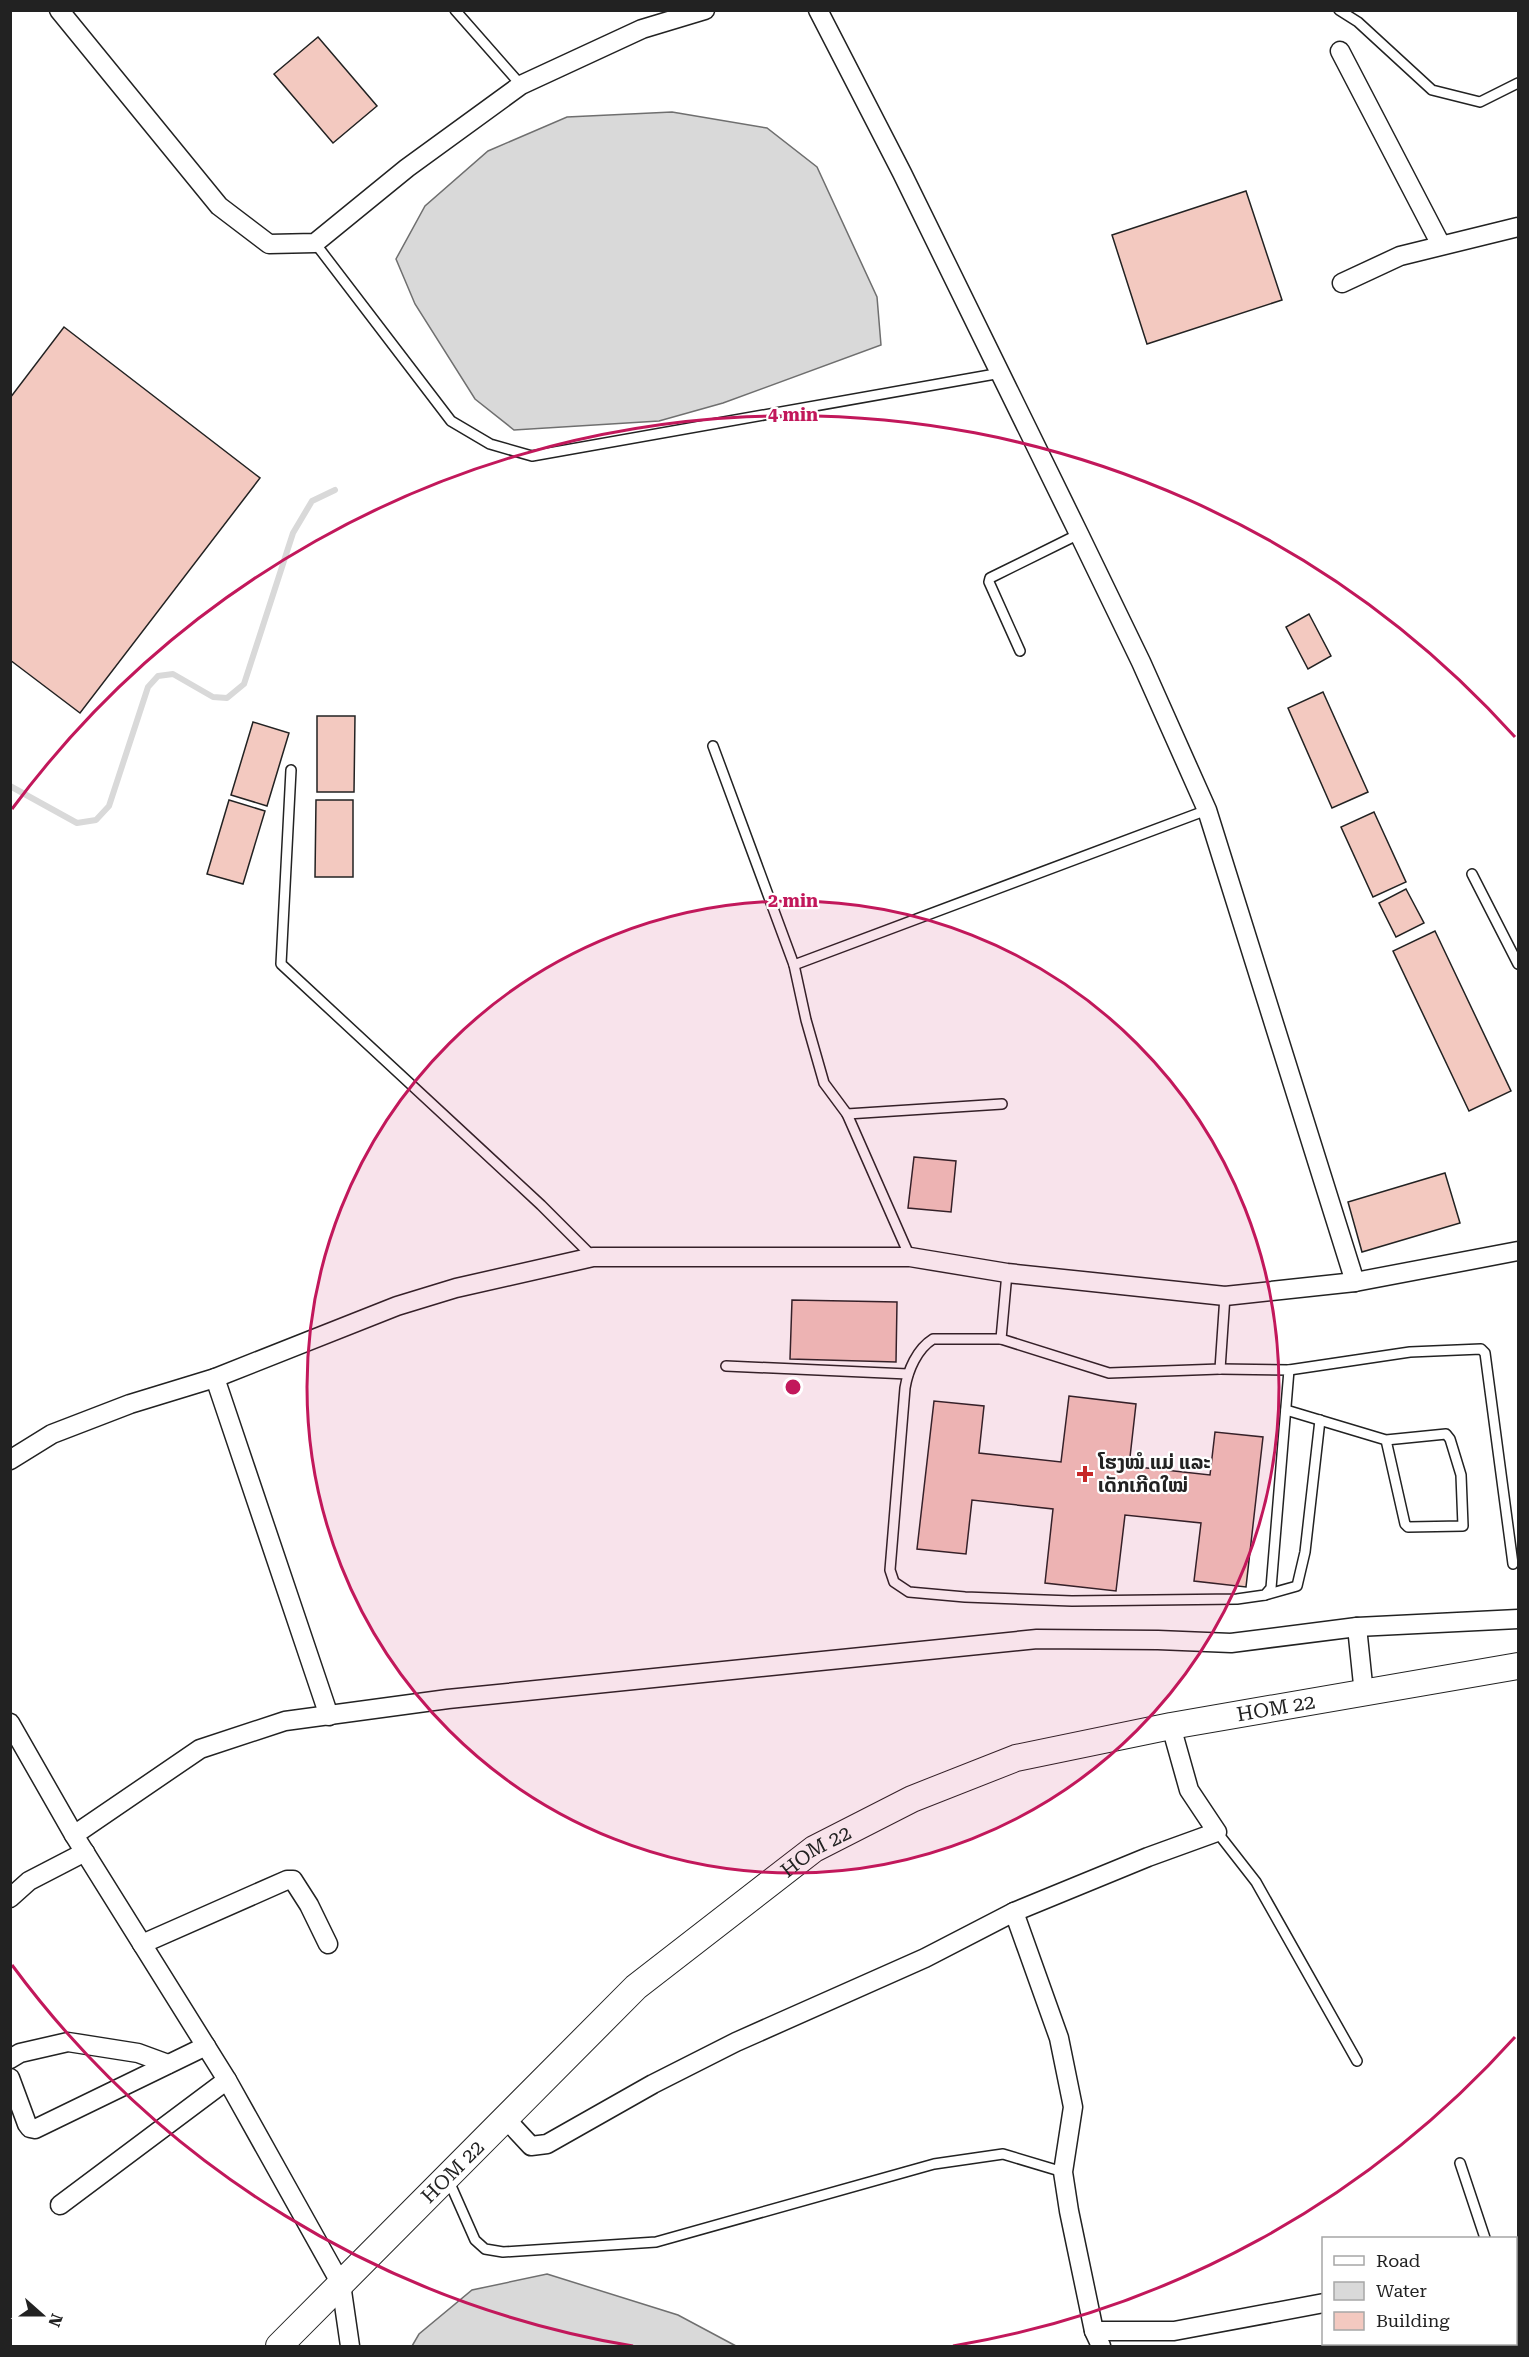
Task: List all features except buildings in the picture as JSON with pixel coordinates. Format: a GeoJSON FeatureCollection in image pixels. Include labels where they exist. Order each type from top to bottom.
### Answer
{"type":"FeatureCollection","features":[{"type":"Feature","properties":{"kind":"street"},"geometry":{"type":"LineString","coordinates":[[59,10],[219,206],[269,244],[315,243],[407,168],[521,85],[642,29],[705,10]]}},
{"type":"Feature","properties":{"kind":"street"},"geometry":{"type":"LineString","coordinates":[[818,10],[1001,373],[1141,662],[1207,810],[1355,1282]]}},
{"type":"Feature","properties":{"kind":"street"},"geometry":{"type":"LineString","coordinates":[[1340,51],[1440,245]]}},
{"type":"Feature","properties":{"kind":"street"},"geometry":{"type":"LineString","coordinates":[[1342,283],[1400,256],[1518,227]]}},
{"type":"Feature","properties":{"kind":"street"},"geometry":{"type":"LineString","coordinates":[[10,1460],[52,1434],[130,1404],[215,1378],[397,1306],[456,1288],[593,1257],[910,1257],[1008,1273],[1225,1296],[1355,1282],[1518,1251]]}},
{"type":"Feature","properties":{"kind":"street"},"geometry":{"type":"LineString","coordinates":[[215,1378],[329,1716]]}},
{"type":"Feature","properties":{"kind":"street"},"geometry":{"type":"LineString","coordinates":[[74,1835],[201,1749],[285,1721],[448,1699],[1037,1639],[1231,1643],[1357,1627],[1518,1619]]}},
{"type":"Feature","properties":{"kind":"street"},"geometry":{"type":"LineString","coordinates":[[1357,1627],[1364,1694]]}},
{"type":"Feature","properties":{"kind":"street","name":"HOM 22"},"geometry":{"type":"LineString","coordinates":[[279,2346],[636,1987],[814,1849],[912,1799],[1016,1758],[1172,1726],[1518,1666]]}},
{"type":"Feature","properties":{"kind":"street"},"geometry":{"type":"LineString","coordinates":[[10,1723],[84,1852],[227,2080],[341,2284],[350,2346]]}},
{"type":"Feature","properties":{"kind":"street"},"geometry":{"type":"LineString","coordinates":[[506,2118],[531,2146],[547,2145],[653,2084],[736,2042],[915,1962],[1014,1912],[1148,1857],[1217,1832],[1189,1790],[1172,1726]]}},
{"type":"Feature","properties":{"kind":"street"},"geometry":{"type":"LineString","coordinates":[[10,1898],[29,1881],[84,1852]]}},
{"type":"Feature","properties":{"kind":"street"},"geometry":{"type":"LineString","coordinates":[[142,1944],[287,1880],[293,1880],[309,1905],[328,1944]]}},
{"type":"Feature","properties":{"kind":"street"},"geometry":{"type":"LineString","coordinates":[[1014,1912],[1059,2038],[1073,2107],[1064,2172],[1069,2211],[1097,2339],[1174,2331],[1322,2303]]}},
{"type":"Feature","properties":{"kind":"street"},"geometry":{"type":"LineString","coordinates":[[10,2059],[20,2053],[68,2042],[138,2053],[168,2064]]}},
{"type":"Feature","properties":{"kind":"street"},"geometry":{"type":"LineString","coordinates":[[10,2078],[27,2124],[30,2128],[35,2129],[206,2046]]}},
{"type":"Feature","properties":{"kind":"street"},"geometry":{"type":"LineString","coordinates":[[60,2205],[227,2080]]}},
{"type":"Feature","properties":{"kind":"lane"},"geometry":{"type":"LineString","coordinates":[[455,10],[521,85]]}},
{"type":"Feature","properties":{"kind":"lane"},"geometry":{"type":"LineString","coordinates":[[1339,10],[1358,22],[1432,90],[1480,102],[1518,83]]}},
{"type":"Feature","properties":{"kind":"lane"},"geometry":{"type":"LineString","coordinates":[[315,243],[451,421],[489,444],[532,456],[1001,373]]}},
{"type":"Feature","properties":{"kind":"lane"},"geometry":{"type":"LineString","coordinates":[[1020,651],[989,582],[990,578],[1079,534]]}},
{"type":"Feature","properties":{"kind":"lane"},"geometry":{"type":"LineString","coordinates":[[713,746],[794,965],[824,1083],[847,1114],[910,1257]]}},
{"type":"Feature","properties":{"kind":"lane"},"geometry":{"type":"LineString","coordinates":[[291,770],[281,964],[541,1205],[593,1257]]}},
{"type":"Feature","properties":{"kind":"lane"},"geometry":{"type":"LineString","coordinates":[[794,965],[1207,810]]}},
{"type":"Feature","properties":{"kind":"lane"},"geometry":{"type":"LineString","coordinates":[[1472,874],[1518,964]]}},
{"type":"Feature","properties":{"kind":"lane"},"geometry":{"type":"LineString","coordinates":[[847,1114],[1002,1104]]}},
{"type":"Feature","properties":{"kind":"lane"},"geometry":{"type":"LineString","coordinates":[[1001,1339],[1008,1273]]}},
{"type":"Feature","properties":{"kind":"lane"},"geometry":{"type":"LineString","coordinates":[[1220,1369],[1225,1296]]}},
{"type":"Feature","properties":{"kind":"lane"},"geometry":{"type":"LineString","coordinates":[[1320,1420],[1297,1586],[1265,1595],[1237,1599],[1072,1601],[965,1597],[909,1592],[894,1582],[890,1570],[904,1388],[908,1374],[924,1344],[933,1339],[1001,1339],[1109,1373],[1220,1369],[1288,1370],[1410,1352],[1481,1349],[1485,1353],[1512,1564]]}},
{"type":"Feature","properties":{"kind":"lane"},"geometry":{"type":"LineString","coordinates":[[726,1366],[908,1374]]}},
{"type":"Feature","properties":{"kind":"lane"},"geometry":{"type":"LineString","coordinates":[[1265,1595],[1271,1588],[1288,1370]]}},
{"type":"Feature","properties":{"kind":"lane"},"geometry":{"type":"LineString","coordinates":[[1286,1410],[1386,1440],[1446,1434],[1461,1475],[1463,1526],[1408,1527],[1386,1440]]}},
{"type":"Feature","properties":{"kind":"lane"},"geometry":{"type":"LineString","coordinates":[[1217,1832],[1256,1882],[1357,2061]]}},
{"type":"Feature","properties":{"kind":"lane"},"geometry":{"type":"LineString","coordinates":[[447,2177],[475,2240],[485,2249],[503,2252],[656,2242],[934,2164],[1003,2154],[1064,2172]]}},
{"type":"Feature","properties":{"kind":"lane"},"geometry":{"type":"LineString","coordinates":[[1460,2163],[1485,2237]]}},
{"type":"Feature","properties":{"kind":"water"},"geometry":{"type":"Polygon","coordinates":[[[672,112],[767,128],[817,167],[877,297],[881,345],[723,403],[659,421],[514,430],[475,399],[415,304],[396,259],[425,206],[488,151],[567,117],[672,112]]]}},
{"type":"Feature","properties":{"kind":"water"},"geometry":{"type":"Polygon","coordinates":[[[547,2274],[678,2315],[736,2346],[412,2346],[419,2334],[472,2290],[547,2274]]]}},
{"type":"Feature","properties":{"kind":"waterway"},"geometry":{"type":"LineString","coordinates":[[10,786],[77,823],[96,820],[109,806],[148,687],[158,676],[173,674],[213,697],[227,698],[244,684],[293,533],[312,501],[335,490]]}},
{"type":"Feature","properties":{"kind":"place","name":"ໂຮງໝໍ ແມ່ ແລະ ເດັກເກີດໃໝ່"},"geometry":{"type":"Point","coordinates":[1085,1474]}}]}
